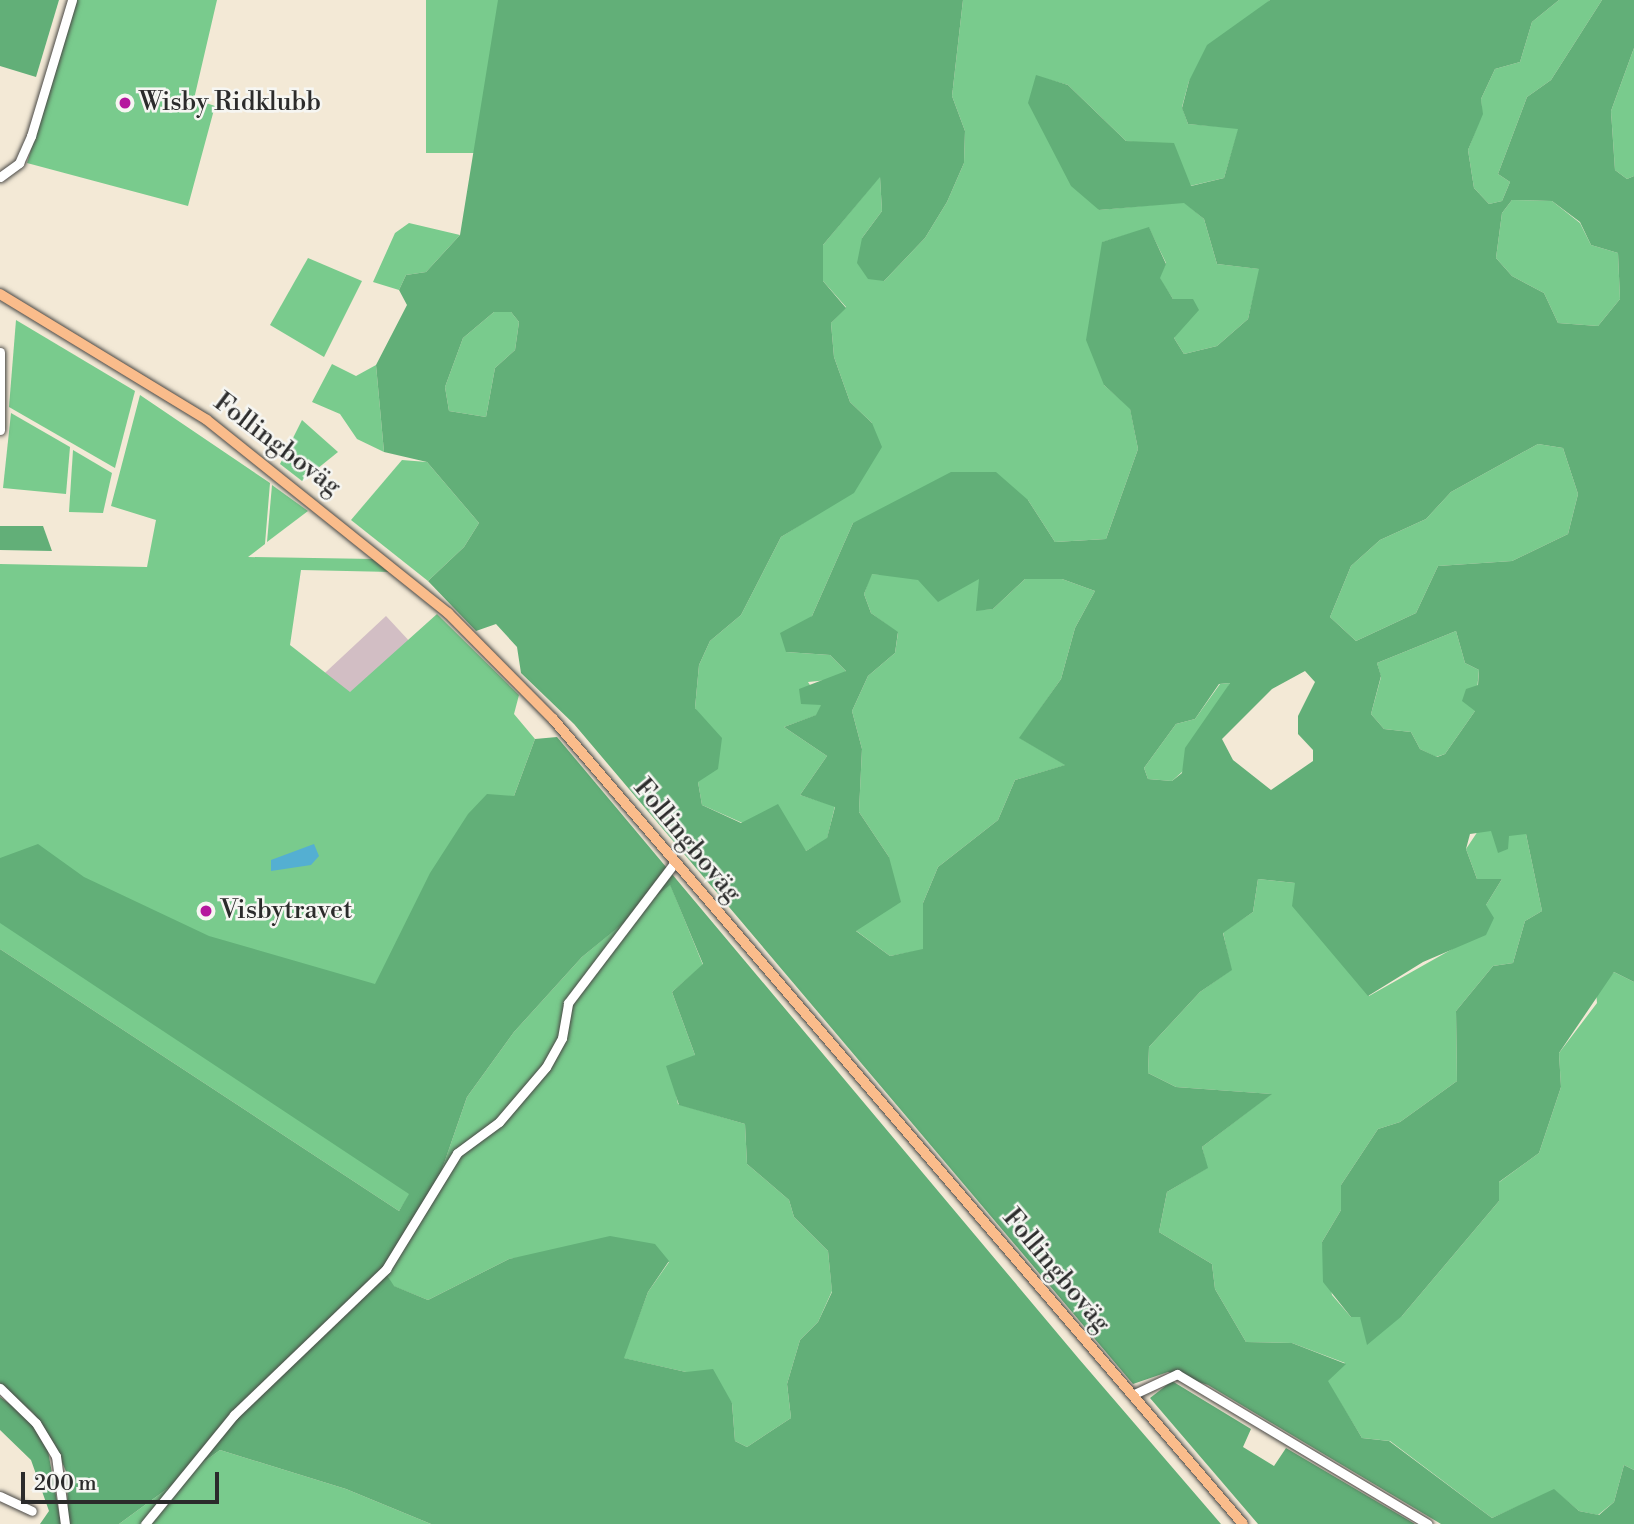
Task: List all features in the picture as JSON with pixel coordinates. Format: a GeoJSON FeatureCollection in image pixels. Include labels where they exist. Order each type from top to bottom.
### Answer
{"type":"FeatureCollection","features":[{"type":"Feature","properties":{"kind":"main road","name":"Follingboväg"},"geometry":{"type":"LineString","coordinates":[[0,295],[207,419],[396,565],[553,719],[1242,1524]]}},
{"type":"Feature","properties":{"kind":"street"},"geometry":{"type":"LineString","coordinates":[[0,177],[19,163],[31,136],[72,0]]}},
{"type":"Feature","properties":{"kind":"street"},"geometry":{"type":"LineString","coordinates":[[0,352],[0,429]]}},
{"type":"Feature","properties":{"kind":"street"},"geometry":{"type":"LineString","coordinates":[[145,1524],[234,1415],[386,1269],[457,1153],[499,1122],[546,1067],[562,1038],[568,1003],[674,862]]}},
{"type":"Feature","properties":{"kind":"street"},"geometry":{"type":"LineString","coordinates":[[1132,1395],[1177,1374],[1428,1524]]}},
{"type":"Feature","properties":{"kind":"street"},"geometry":{"type":"LineString","coordinates":[[0,1388],[36,1423],[56,1456],[65,1524]]}},
{"type":"Feature","properties":{"kind":"street"},"geometry":{"type":"LineString","coordinates":[[0,1496],[32,1511]]}},
{"type":"Feature","properties":{"kind":"shaded area"},"geometry":{"type":"Polygon","coordinates":[[[386,616],[409,640],[347,697],[325,673],[386,616]]]}},
{"type":"Feature","properties":{"kind":"green space"},"geometry":{"type":"Polygon","coordinates":[[[0,0],[59,0],[36,77],[0,66],[0,0]]]}},
{"type":"Feature","properties":{"kind":"green space","name":"Wisby Ridklubb"},"geometry":{"type":"Polygon","coordinates":[[[76,0],[217,0],[194,99],[215,106],[188,206],[27,163],[76,0]]]}},
{"type":"Feature","properties":{"kind":"green space"},"geometry":{"type":"Polygon","coordinates":[[[426,0],[498,0],[498,153],[426,153],[426,0]]]}},
{"type":"Feature","properties":{"kind":"green space"},"geometry":{"type":"Polygon","coordinates":[[[498,0],[963,0],[952,96],[965,131],[964,163],[947,202],[925,238],[884,281],[868,279],[857,263],[862,238],[882,211],[880,177],[823,245],[823,281],[846,308],[831,323],[834,357],[850,402],[872,423],[882,447],[854,493],[781,537],[741,615],[710,641],[699,665],[695,708],[722,738],[718,769],[698,782],[702,805],[741,823],[778,804],[806,851],[827,838],[835,807],[800,795],[827,756],[784,727],[816,715],[821,705],[801,704],[799,689],[846,671],[830,655],[786,652],[780,633],[812,616],[853,523],[951,472],[996,472],[1028,500],[1055,542],[1106,539],[1138,449],[1130,409],[1104,385],[1086,340],[1102,242],[1149,227],[1166,264],[1160,278],[1173,299],[1193,299],[1199,310],[1174,338],[1184,354],[1217,346],[1248,319],[1259,269],[1217,264],[1204,219],[1184,203],[1099,210],[1071,186],[1028,103],[1036,75],[1068,85],[1126,141],[1174,143],[1191,186],[1224,178],[1238,129],[1188,124],[1182,108],[1189,81],[1207,45],[1270,0],[1559,0],[1532,22],[1520,62],[1495,69],[1481,99],[1483,114],[1468,150],[1474,188],[1489,204],[1502,201],[1510,182],[1498,174],[1527,97],[1551,80],[1602,0],[1634,0],[1634,48],[1611,111],[1615,170],[1627,179],[1634,176],[1634,982],[1614,972],[1559,1053],[1561,1087],[1539,1153],[1499,1182],[1499,1201],[1402,1316],[1367,1345],[1360,1317],[1351,1317],[1323,1282],[1322,1242],[1341,1210],[1341,1185],[1378,1129],[1400,1122],[1457,1081],[1456,1011],[1493,966],[1513,963],[1525,921],[1542,911],[1526,834],[1509,836],[1508,849],[1498,853],[1491,831],[1470,834],[1466,849],[1477,879],[1502,879],[1486,905],[1494,918],[1486,935],[1423,962],[1368,996],[1292,906],[1295,883],[1258,879],[1253,912],[1223,933],[1232,970],[1200,992],[1149,1047],[1148,1073],[1176,1087],[1272,1094],[1202,1147],[1208,1168],[1167,1192],[1159,1232],[1212,1264],[1215,1289],[1246,1342],[1292,1343],[1346,1364],[1328,1381],[1362,1438],[1389,1441],[1492,1518],[1554,1489],[1579,1511],[1599,1515],[1614,1502],[1624,1465],[1634,1470],[1634,1524],[1441,1524],[1208,1385],[1168,1372],[1133,1384],[574,724],[521,673],[517,647],[496,624],[476,631],[428,581],[464,547],[479,523],[427,462],[384,452],[376,365],[407,305],[399,290],[406,275],[426,272],[460,235],[498,0]],[[1512,200],[1502,213],[1496,258],[1512,276],[1544,293],[1558,323],[1598,326],[1620,299],[1618,253],[1591,245],[1580,222],[1552,201],[1512,200]],[[494,312],[463,338],[445,387],[449,411],[486,417],[495,368],[515,350],[519,322],[511,312],[494,312]],[[1538,444],[1451,492],[1426,519],[1380,540],[1351,566],[1330,617],[1356,641],[1416,613],[1438,566],[1512,561],[1568,534],[1578,494],[1563,448],[1538,444]],[[872,574],[864,594],[871,613],[898,632],[895,653],[868,676],[852,711],[862,749],[859,812],[889,857],[901,902],[856,931],[890,956],[923,949],[923,903],[938,867],[998,820],[1015,780],[1065,765],[1019,738],[1061,679],[1075,628],[1095,591],[1062,579],[1025,579],[993,609],[976,611],[979,579],[938,602],[918,580],[872,574]],[[1456,631],[1377,663],[1381,676],[1371,714],[1384,729],[1411,732],[1420,749],[1437,757],[1445,754],[1475,711],[1462,701],[1466,689],[1478,685],[1479,670],[1465,663],[1456,631]],[[1305,671],[1272,689],[1222,739],[1233,760],[1271,790],[1313,761],[1313,750],[1298,734],[1298,716],[1315,682],[1305,671]],[[1230,683],[1219,684],[1195,719],[1176,724],[1144,768],[1148,779],[1172,781],[1182,773],[1185,748],[1230,683]]]}},
{"type":"Feature","properties":{"kind":"green space"},"geometry":{"type":"Polygon","coordinates":[[[963,0],[1270,0],[1189,81],[1182,107],[1188,124],[1239,128],[1224,178],[1190,186],[1147,144],[1126,141],[1068,85],[1036,76],[1099,210],[1184,202],[1204,219],[1217,264],[1260,269],[1248,319],[1217,346],[1184,354],[1174,338],[1193,299],[1173,299],[1159,278],[1166,263],[1149,228],[1103,242],[1104,385],[1130,408],[1138,449],[1106,539],[1055,542],[1028,500],[853,523],[812,616],[786,652],[830,655],[846,671],[838,679],[808,682],[822,704],[817,715],[784,727],[827,756],[800,795],[835,806],[827,839],[806,851],[702,805],[698,782],[707,726],[695,708],[699,665],[710,641],[741,615],[781,537],[816,515],[872,423],[850,402],[834,357],[831,323],[846,307],[823,281],[823,245],[880,176],[882,211],[862,238],[884,281],[925,238],[947,202],[964,163],[965,131],[952,96],[963,0]]]}},
{"type":"Feature","properties":{"kind":"green space"},"geometry":{"type":"Polygon","coordinates":[[[1559,0],[1602,0],[1551,80],[1527,97],[1498,174],[1510,182],[1502,201],[1489,204],[1474,188],[1468,150],[1482,114],[1481,99],[1495,69],[1520,62],[1532,22],[1559,0]]]}},
{"type":"Feature","properties":{"kind":"green space"},"geometry":{"type":"Polygon","coordinates":[[[1634,48],[1634,176],[1627,179],[1615,170],[1611,111],[1634,48]]]}},
{"type":"Feature","properties":{"kind":"green space"},"geometry":{"type":"Polygon","coordinates":[[[1512,200],[1552,201],[1580,223],[1591,245],[1618,253],[1620,299],[1598,326],[1558,323],[1544,293],[1512,276],[1496,258],[1502,213],[1512,200]]]}},
{"type":"Feature","properties":{"kind":"green space"},"geometry":{"type":"Polygon","coordinates":[[[409,223],[460,235],[426,272],[406,275],[399,290],[373,282],[395,233],[409,223]]]}},
{"type":"Feature","properties":{"kind":"green space"},"geometry":{"type":"Polygon","coordinates":[[[308,258],[362,281],[324,357],[270,325],[308,258]]]}},
{"type":"Feature","properties":{"kind":"green space"},"geometry":{"type":"Polygon","coordinates":[[[494,312],[511,312],[519,322],[515,350],[495,368],[486,417],[449,411],[445,387],[463,338],[494,312]]]}},
{"type":"Feature","properties":{"kind":"green space"},"geometry":{"type":"Polygon","coordinates":[[[16,320],[135,391],[115,468],[9,407],[16,320]]]}},
{"type":"Feature","properties":{"kind":"green space"},"geometry":{"type":"Polygon","coordinates":[[[332,364],[356,376],[376,365],[384,452],[357,439],[340,414],[312,402],[332,364]]]}},
{"type":"Feature","properties":{"kind":"green space","name":"Visbytravet"},"geometry":{"type":"Polygon","coordinates":[[[140,395],[270,483],[265,544],[248,557],[374,559],[392,572],[301,570],[290,645],[350,692],[437,614],[519,695],[514,714],[535,739],[514,796],[410,1194],[399,1211],[0,949],[0,564],[147,567],[156,520],[111,506],[140,395]]]}},
{"type":"Feature","properties":{"kind":"green space"},"geometry":{"type":"Polygon","coordinates":[[[11,413],[70,447],[66,494],[3,488],[11,413]]]}},
{"type":"Feature","properties":{"kind":"green space"},"geometry":{"type":"Polygon","coordinates":[[[302,420],[338,452],[302,481],[280,464],[302,420]]]}},
{"type":"Feature","properties":{"kind":"green space"},"geometry":{"type":"Polygon","coordinates":[[[1538,444],[1563,448],[1578,494],[1568,534],[1512,561],[1438,566],[1416,613],[1356,641],[1330,617],[1351,566],[1380,540],[1426,519],[1451,492],[1538,444]]]}},
{"type":"Feature","properties":{"kind":"green space"},"geometry":{"type":"Polygon","coordinates":[[[73,450],[112,473],[103,513],[69,512],[73,450]]]}},
{"type":"Feature","properties":{"kind":"green space"},"geometry":{"type":"Polygon","coordinates":[[[402,460],[427,462],[479,523],[464,547],[428,581],[351,520],[402,460]]]}},
{"type":"Feature","properties":{"kind":"green space"},"geometry":{"type":"Polygon","coordinates":[[[272,485],[308,511],[267,542],[272,485]]]}},
{"type":"Feature","properties":{"kind":"green space"},"geometry":{"type":"Polygon","coordinates":[[[0,526],[43,526],[52,551],[0,550],[0,526]]]}},
{"type":"Feature","properties":{"kind":"green space"},"geometry":{"type":"Polygon","coordinates":[[[871,574],[980,579],[977,610],[993,609],[1025,579],[1062,579],[1095,591],[1075,628],[1061,679],[1020,738],[1066,765],[1015,780],[998,820],[938,867],[923,903],[923,950],[890,956],[855,930],[889,857],[859,812],[862,749],[852,711],[868,676],[895,653],[898,633],[871,613],[864,594],[871,574]]]}},
{"type":"Feature","properties":{"kind":"green space"},"geometry":{"type":"Polygon","coordinates":[[[1456,631],[1465,663],[1479,670],[1475,711],[1445,754],[1436,757],[1420,749],[1411,732],[1384,729],[1371,714],[1381,677],[1377,663],[1456,631]]]}},
{"type":"Feature","properties":{"kind":"green space"},"geometry":{"type":"Polygon","coordinates":[[[1230,683],[1182,772],[1172,781],[1148,779],[1144,768],[1176,724],[1195,719],[1220,684],[1230,683]]]}},
{"type":"Feature","properties":{"kind":"green space"},"geometry":{"type":"Polygon","coordinates":[[[557,737],[1079,1359],[1221,1524],[431,1524],[346,1489],[220,1450],[119,1524],[68,1524],[67,1474],[55,1445],[33,1413],[0,1383],[0,949],[399,1211],[409,1194],[0,923],[0,858],[38,844],[84,877],[209,936],[375,984],[430,873],[468,814],[487,794],[514,796],[535,739],[557,737]],[[670,885],[582,957],[514,1032],[467,1097],[431,1201],[387,1275],[394,1286],[428,1300],[509,1259],[610,1236],[655,1244],[669,1261],[648,1292],[624,1358],[686,1372],[713,1369],[732,1403],[735,1441],[747,1447],[791,1418],[787,1384],[800,1340],[818,1322],[832,1292],[828,1251],[794,1217],[789,1200],[747,1164],[745,1124],[679,1105],[666,1066],[695,1055],[672,992],[703,964],[670,885]]]}},
{"type":"Feature","properties":{"kind":"green space"},"geometry":{"type":"Polygon","coordinates":[[[1480,828],[1526,834],[1542,911],[1525,921],[1513,963],[1493,966],[1456,1011],[1457,1081],[1400,1122],[1378,1129],[1341,1185],[1341,1210],[1322,1242],[1332,1295],[1351,1317],[1360,1317],[1367,1326],[1402,1316],[1499,1201],[1498,1183],[1539,1153],[1561,1087],[1559,1053],[1597,1003],[1596,991],[1614,972],[1634,982],[1634,1470],[1624,1465],[1614,1502],[1598,1515],[1579,1511],[1554,1490],[1492,1518],[1390,1441],[1362,1438],[1327,1381],[1345,1363],[1292,1343],[1246,1342],[1215,1289],[1212,1264],[1159,1232],[1167,1192],[1207,1168],[1202,1147],[1271,1094],[1176,1087],[1148,1073],[1149,1047],[1200,992],[1231,970],[1223,932],[1253,912],[1258,879],[1295,883],[1369,996],[1486,930],[1486,905],[1502,879],[1477,879],[1466,849],[1480,828]]]}},
{"type":"Feature","properties":{"kind":"green space"},"geometry":{"type":"Polygon","coordinates":[[[670,884],[703,965],[672,992],[695,1055],[676,1094],[678,1104],[745,1124],[747,1164],[789,1200],[794,1217],[828,1251],[832,1291],[818,1322],[800,1340],[787,1384],[791,1418],[747,1447],[735,1441],[732,1403],[686,1372],[623,1358],[648,1292],[669,1262],[558,1252],[509,1259],[428,1300],[393,1286],[387,1275],[431,1201],[467,1097],[514,1032],[582,957],[670,884]]]}},
{"type":"Feature","properties":{"kind":"green space"},"geometry":{"type":"Polygon","coordinates":[[[1172,1381],[1251,1429],[1243,1447],[1274,1466],[1286,1448],[1415,1524],[1258,1524],[1150,1398],[1172,1381]]]}},
{"type":"Feature","properties":{"kind":"green space"},"geometry":{"type":"Polygon","coordinates":[[[0,1397],[31,1419],[47,1445],[61,1524],[40,1524],[49,1511],[31,1460],[0,1430],[0,1397]]]}},
{"type":"Feature","properties":{"kind":"green space"},"geometry":{"type":"Polygon","coordinates":[[[220,1450],[346,1489],[431,1524],[119,1524],[220,1450]]]}},
{"type":"Feature","properties":{"kind":"water"},"geometry":{"type":"Polygon","coordinates":[[[314,844],[319,856],[311,865],[271,871],[271,860],[314,844]]]}},
{"type":"Feature","properties":{"kind":"place","name":"Wisby Ridklubb"},"geometry":{"type":"Point","coordinates":[125,103]}},
{"type":"Feature","properties":{"kind":"place","name":"Visbytravet"},"geometry":{"type":"Point","coordinates":[206,911]}}]}
